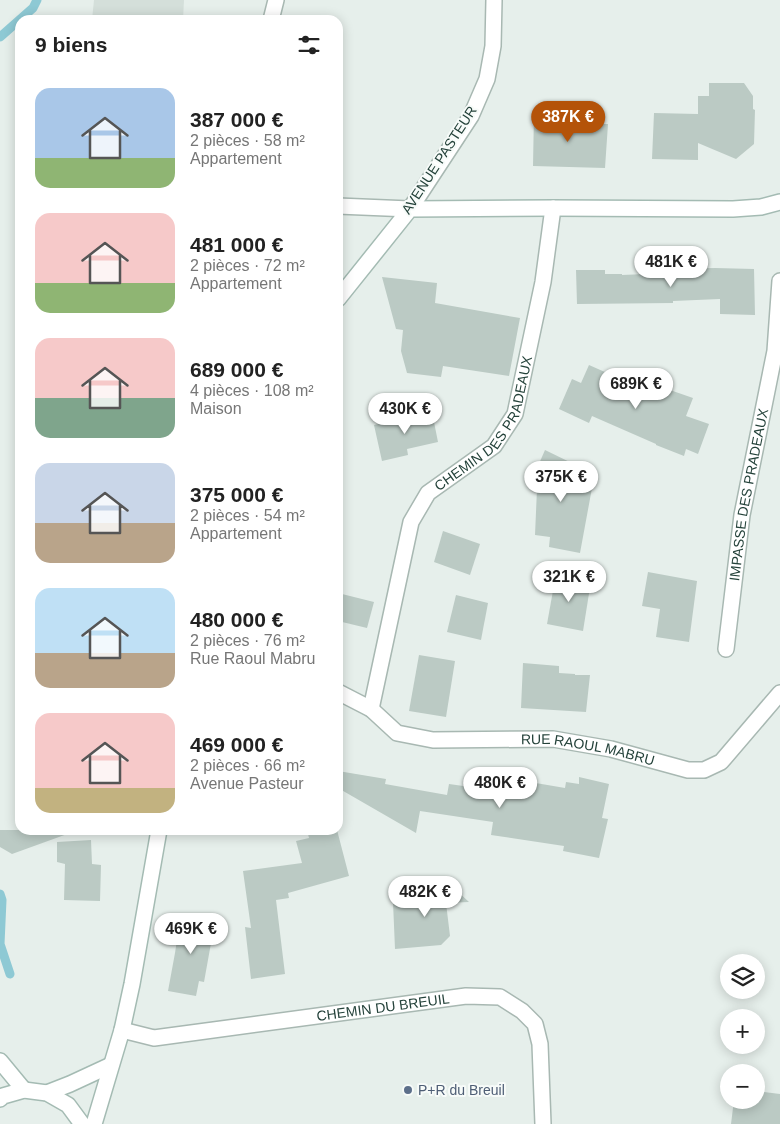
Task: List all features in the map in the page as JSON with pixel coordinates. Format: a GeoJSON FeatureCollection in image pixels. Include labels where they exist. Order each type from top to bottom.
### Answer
{"type":"FeatureCollection","features":[{"type":"Feature","properties":{"kind":"street"},"geometry":{"type":"LineString","coordinates":[[272,15],[276,0]]}},
{"type":"Feature","properties":{"kind":"street","name":"AVENUE PASTEUR"},"geometry":{"type":"LineString","coordinates":[[343,293],[410,208],[470,116],[487,79],[493,46],[494,0]]}},
{"type":"Feature","properties":{"kind":"street"},"geometry":{"type":"LineString","coordinates":[[343,206],[733,209],[761,207],[780,202]]}},
{"type":"Feature","properties":{"kind":"street","name":"CHEMIN DES PRADEAUX"},"geometry":{"type":"LineString","coordinates":[[371,709],[411,522],[428,493],[494,446],[515,414],[543,282],[552,208]]}},
{"type":"Feature","properties":{"kind":"street","name":"IMPASSE DES PRADEAUX"},"geometry":{"type":"LineString","coordinates":[[726,649],[742,515],[775,351],[780,281]]}},
{"type":"Feature","properties":{"kind":"street","name":"RUE RAOUL MABRU"},"geometry":{"type":"LineString","coordinates":[[371,709],[397,733],[433,740],[553,739],[611,749],[688,770],[704,770],[721,762],[780,693]]}},
{"type":"Feature","properties":{"kind":"street"},"geometry":{"type":"LineString","coordinates":[[343,695],[371,709]]}},
{"type":"Feature","properties":{"kind":"street"},"geometry":{"type":"LineString","coordinates":[[94,1124],[122,1030],[158,835]]}},
{"type":"Feature","properties":{"kind":"street","name":"CHEMIN DU BREUIL"},"geometry":{"type":"LineString","coordinates":[[122,1030],[154,1038],[466,996],[500,997],[522,1011],[535,1024],[540,1044],[543,1124]]}},
{"type":"Feature","properties":{"kind":"street"},"geometry":{"type":"LineString","coordinates":[[0,1061],[24,1090]]}},
{"type":"Feature","properties":{"kind":"street"},"geometry":{"type":"LineString","coordinates":[[48,1093],[111,1065]]}},
{"type":"Feature","properties":{"kind":"street"},"geometry":{"type":"LineString","coordinates":[[0,1099],[3,1096],[24,1090],[48,1093],[68,1104],[82,1124]]}},
{"type":"Feature","properties":{"kind":"shaded area"},"geometry":{"type":"Polygon","coordinates":[[[94,0],[184,0],[183,15],[92,15],[94,0]]]}},
{"type":"Feature","properties":{"kind":"building"},"geometry":{"type":"Polygon","coordinates":[[[709,83],[744,83],[753,96],[753,109],[755,110],[754,144],[736,159],[698,143],[698,160],[652,159],[654,113],[698,114],[698,96],[709,96],[709,83]]]}},
{"type":"Feature","properties":{"kind":"building"},"geometry":{"type":"Polygon","coordinates":[[[534,113],[563,113],[563,124],[608,124],[605,168],[533,166],[534,113]]]}},
{"type":"Feature","properties":{"kind":"building"},"geometry":{"type":"Polygon","coordinates":[[[669,269],[754,269],[755,315],[720,314],[720,299],[673,301],[673,303],[577,304],[576,270],[605,270],[605,274],[622,275],[669,273],[669,269]]]}},
{"type":"Feature","properties":{"kind":"building"},"geometry":{"type":"Polygon","coordinates":[[[382,277],[437,283],[435,303],[520,318],[509,376],[443,366],[441,377],[407,373],[401,351],[403,330],[396,329],[382,277]]]}},
{"type":"Feature","properties":{"kind":"building"},"geometry":{"type":"Polygon","coordinates":[[[589,365],[641,388],[644,381],[693,398],[686,416],[709,424],[698,454],[686,449],[684,456],[592,416],[589,423],[559,409],[572,379],[581,383],[589,365]]]}},
{"type":"Feature","properties":{"kind":"building"},"geometry":{"type":"Polygon","coordinates":[[[432,412],[438,442],[407,449],[408,455],[382,461],[374,425],[432,412]]]}},
{"type":"Feature","properties":{"kind":"building"},"geometry":{"type":"Polygon","coordinates":[[[545,450],[582,468],[575,484],[592,488],[580,553],[549,547],[550,537],[535,535],[538,466],[545,450]]]}},
{"type":"Feature","properties":{"kind":"building"},"geometry":{"type":"Polygon","coordinates":[[[443,531],[480,544],[470,575],[434,562],[443,531]]]}},
{"type":"Feature","properties":{"kind":"building"},"geometry":{"type":"Polygon","coordinates":[[[648,572],[697,581],[689,642],[656,637],[660,609],[642,606],[648,572]]]}},
{"type":"Feature","properties":{"kind":"building"},"geometry":{"type":"Polygon","coordinates":[[[556,574],[591,581],[583,631],[547,624],[556,574]]]}},
{"type":"Feature","properties":{"kind":"building"},"geometry":{"type":"Polygon","coordinates":[[[343,594],[374,602],[367,628],[343,622],[343,594]]]}},
{"type":"Feature","properties":{"kind":"building"},"geometry":{"type":"Polygon","coordinates":[[[456,595],[488,603],[481,640],[447,632],[456,595]]]}},
{"type":"Feature","properties":{"kind":"building"},"geometry":{"type":"Polygon","coordinates":[[[419,655],[455,661],[446,717],[409,711],[419,655]]]}},
{"type":"Feature","properties":{"kind":"building"},"geometry":{"type":"Polygon","coordinates":[[[523,663],[559,666],[559,673],[590,675],[586,712],[521,708],[523,663]]]}},
{"type":"Feature","properties":{"kind":"building"},"geometry":{"type":"Polygon","coordinates":[[[343,772],[386,779],[385,784],[447,795],[449,784],[499,791],[501,777],[565,788],[566,782],[579,784],[579,777],[609,784],[602,818],[608,819],[599,858],[563,851],[564,846],[491,835],[493,822],[420,811],[416,833],[343,791],[343,772]]]}},
{"type":"Feature","properties":{"kind":"building"},"geometry":{"type":"Polygon","coordinates":[[[0,830],[15,830],[15,835],[64,835],[12,854],[0,847],[0,830]]]}},
{"type":"Feature","properties":{"kind":"building"},"geometry":{"type":"Polygon","coordinates":[[[308,835],[338,835],[349,876],[288,893],[289,898],[276,900],[285,974],[251,979],[245,927],[251,928],[243,871],[302,863],[296,841],[309,838],[308,835]]]}},
{"type":"Feature","properties":{"kind":"building"},"geometry":{"type":"Polygon","coordinates":[[[91,840],[92,864],[101,865],[100,901],[64,900],[65,864],[57,862],[57,842],[91,840]]]}},
{"type":"Feature","properties":{"kind":"building"},"geometry":{"type":"Polygon","coordinates":[[[442,877],[469,902],[446,903],[450,936],[441,945],[395,949],[393,902],[423,901],[442,877]]]}},
{"type":"Feature","properties":{"kind":"building"},"geometry":{"type":"Polygon","coordinates":[[[181,914],[215,921],[204,982],[199,981],[196,996],[168,991],[181,914]]]}},
{"type":"Feature","properties":{"kind":"building"},"geometry":{"type":"Polygon","coordinates":[[[765,1092],[780,1094],[780,1124],[731,1124],[733,1109],[765,1109],[765,1092]]]}},
{"type":"Feature","properties":{"kind":"waterway"},"geometry":{"type":"LineString","coordinates":[[25,15],[33,8],[37,0]]}},
{"type":"Feature","properties":{"kind":"waterway"},"geometry":{"type":"LineString","coordinates":[[0,37],[15,24]]}},
{"type":"Feature","properties":{"kind":"waterway"},"geometry":{"type":"LineString","coordinates":[[0,894],[2,900],[0,944],[10,974]]}},
{"type":"Feature","properties":{"kind":"place","name":"P+R du Breuil"},"geometry":{"type":"Point","coordinates":[408,1090]}}]}
